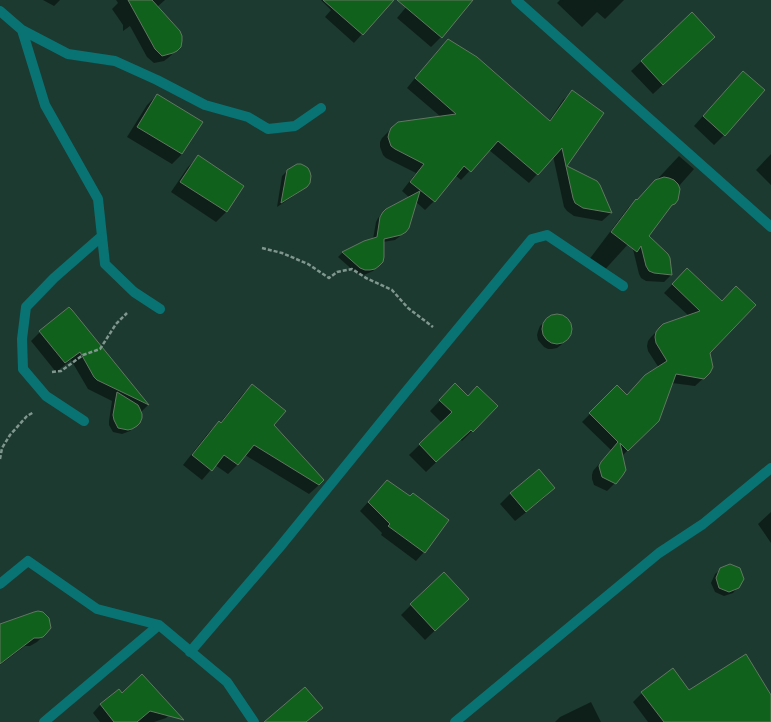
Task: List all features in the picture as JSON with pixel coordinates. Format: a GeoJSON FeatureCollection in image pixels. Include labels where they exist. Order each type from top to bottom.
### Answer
{"type":"FeatureCollection","features":[{"type":"Feature","properties":{"kind":"street"},"geometry":{"type":"LineString","coordinates":[[516,0],[771,227]]}},
{"type":"Feature","properties":{"kind":"street"},"geometry":{"type":"LineString","coordinates":[[0,11],[22,30],[68,54],[115,61],[157,80],[205,105],[248,117],[268,129],[295,126],[321,108]]}},
{"type":"Feature","properties":{"kind":"street"},"geometry":{"type":"LineString","coordinates":[[22,30],[45,105],[98,199],[105,264],[134,292],[160,309]]}},
{"type":"Feature","properties":{"kind":"street"},"geometry":{"type":"LineString","coordinates":[[190,652],[279,548],[532,239],[547,235],[623,286]]}},
{"type":"Feature","properties":{"kind":"street"},"geometry":{"type":"LineString","coordinates":[[84,421],[46,396],[23,369],[22,340],[26,307],[54,278],[102,236]]}},
{"type":"Feature","properties":{"kind":"street"},"geometry":{"type":"LineString","coordinates":[[455,722],[659,553],[703,524],[771,468]]}},
{"type":"Feature","properties":{"kind":"street"},"geometry":{"type":"LineString","coordinates":[[0,584],[28,561],[97,609],[158,625],[227,682],[254,722]]}},
{"type":"Feature","properties":{"kind":"street"},"geometry":{"type":"LineString","coordinates":[[44,722],[158,625]]}},
{"type":"Feature","properties":{"kind":"path"},"geometry":{"type":"LineString","coordinates":[[262,248],[282,253],[308,264],[329,278],[337,272],[352,269],[366,278],[392,290],[408,308],[450,339]]}},
{"type":"Feature","properties":{"kind":"path"},"geometry":{"type":"LineString","coordinates":[[23,353],[36,358],[46,372],[61,371],[83,355],[100,349],[116,324],[141,297]]}},
{"type":"Feature","properties":{"kind":"path"},"geometry":{"type":"LineString","coordinates":[[0,459],[2,448],[10,435],[27,416],[36,411],[46,396]]}},
{"type":"Feature","properties":{"kind":"building"},"geometry":{"type":"Polygon","coordinates":[[[128,0],[152,0],[180,31],[182,36],[181,47],[173,53],[162,56],[155,49],[128,0]]]}},
{"type":"Feature","properties":{"kind":"building"},"geometry":{"type":"Polygon","coordinates":[[[323,0],[394,0],[363,35],[323,0]]]}},
{"type":"Feature","properties":{"kind":"building"},"geometry":{"type":"Polygon","coordinates":[[[397,0],[473,0],[442,38],[397,0]]]}},
{"type":"Feature","properties":{"kind":"building"},"geometry":{"type":"Polygon","coordinates":[[[692,12],[715,37],[663,85],[641,61],[692,12]]]}},
{"type":"Feature","properties":{"kind":"building"},"geometry":{"type":"Polygon","coordinates":[[[448,39],[477,57],[550,121],[572,90],[604,113],[567,166],[597,181],[612,213],[583,208],[575,203],[562,148],[538,175],[498,141],[471,172],[464,166],[435,202],[410,182],[424,164],[391,146],[388,137],[389,133],[391,128],[398,122],[456,114],[415,78],[448,39]]]}},
{"type":"Feature","properties":{"kind":"building"},"geometry":{"type":"Polygon","coordinates":[[[743,71],[765,90],[725,136],[703,116],[743,71]]]}},
{"type":"Feature","properties":{"kind":"building"},"geometry":{"type":"Polygon","coordinates":[[[157,94],[203,122],[182,154],[137,127],[157,94]]]}},
{"type":"Feature","properties":{"kind":"building"},"geometry":{"type":"Polygon","coordinates":[[[198,155],[244,186],[227,212],[180,182],[198,155]]]}},
{"type":"Feature","properties":{"kind":"building"},"geometry":{"type":"Polygon","coordinates":[[[297,164],[301,164],[308,168],[311,176],[310,183],[307,187],[281,203],[287,170],[297,164]]]}},
{"type":"Feature","properties":{"kind":"building"},"geometry":{"type":"Polygon","coordinates":[[[664,177],[674,180],[678,184],[680,189],[678,200],[672,205],[649,236],[668,254],[670,258],[672,275],[649,271],[646,266],[641,246],[637,252],[611,232],[636,199],[637,200],[655,180],[664,177]]]}},
{"type":"Feature","properties":{"kind":"building"},"geometry":{"type":"Polygon","coordinates":[[[420,191],[409,228],[406,232],[401,235],[384,239],[384,257],[383,262],[379,266],[375,269],[365,270],[360,268],[342,252],[364,241],[377,237],[380,217],[383,212],[420,191]]]}},
{"type":"Feature","properties":{"kind":"building"},"geometry":{"type":"Polygon","coordinates":[[[687,268],[722,301],[736,286],[756,305],[710,353],[713,367],[710,373],[704,379],[676,374],[659,421],[628,451],[620,443],[626,470],[616,484],[602,477],[599,466],[618,442],[589,413],[617,385],[627,395],[645,375],[667,361],[656,343],[656,332],[663,324],[700,311],[672,284],[687,268]]]}},
{"type":"Feature","properties":{"kind":"building"},"geometry":{"type":"Polygon","coordinates":[[[69,307],[149,405],[97,380],[80,352],[65,363],[39,331],[69,307]]]}},
{"type":"Feature","properties":{"kind":"building"},"geometry":{"type":"Polygon","coordinates":[[[557,314],[568,318],[572,329],[568,340],[557,344],[546,340],[542,329],[546,318],[557,314]]]}},
{"type":"Feature","properties":{"kind":"building"},"geometry":{"type":"Polygon","coordinates":[[[455,383],[468,396],[477,386],[498,406],[473,432],[471,430],[436,462],[419,444],[452,412],[439,400],[455,383]]]}},
{"type":"Feature","properties":{"kind":"building"},"geometry":{"type":"Polygon","coordinates":[[[252,384],[286,411],[274,425],[324,480],[319,485],[254,445],[238,465],[224,455],[212,471],[192,455],[219,421],[221,423],[252,384]]]}},
{"type":"Feature","properties":{"kind":"building"},"geometry":{"type":"Polygon","coordinates":[[[117,392],[138,405],[140,409],[142,418],[140,423],[132,429],[128,430],[118,428],[114,420],[113,415],[117,392]]]}},
{"type":"Feature","properties":{"kind":"building"},"geometry":{"type":"Polygon","coordinates":[[[539,469],[555,488],[526,512],[510,493],[539,469]]]}},
{"type":"Feature","properties":{"kind":"building"},"geometry":{"type":"Polygon","coordinates":[[[387,480],[410,496],[413,493],[449,520],[425,553],[388,526],[390,524],[368,502],[387,480]]]}},
{"type":"Feature","properties":{"kind":"building"},"geometry":{"type":"Polygon","coordinates":[[[730,564],[740,568],[744,579],[739,588],[729,592],[719,588],[716,578],[720,568],[730,564]]]}},
{"type":"Feature","properties":{"kind":"building"},"geometry":{"type":"Polygon","coordinates":[[[444,572],[469,599],[435,631],[410,604],[444,572]]]}},
{"type":"Feature","properties":{"kind":"building"},"geometry":{"type":"Polygon","coordinates":[[[38,611],[43,612],[49,618],[51,628],[43,637],[34,638],[0,664],[0,624],[38,611]]]}},
{"type":"Feature","properties":{"kind":"building"},"geometry":{"type":"Polygon","coordinates":[[[746,654],[771,695],[771,722],[664,722],[641,692],[673,668],[689,690],[746,654]]]}},
{"type":"Feature","properties":{"kind":"building"},"geometry":{"type":"Polygon","coordinates":[[[142,674],[184,720],[150,711],[137,722],[114,722],[100,704],[119,689],[122,693],[142,674]]]}},
{"type":"Feature","properties":{"kind":"building"},"geometry":{"type":"Polygon","coordinates":[[[305,687],[323,708],[306,722],[264,722],[305,687]]]}}]}
